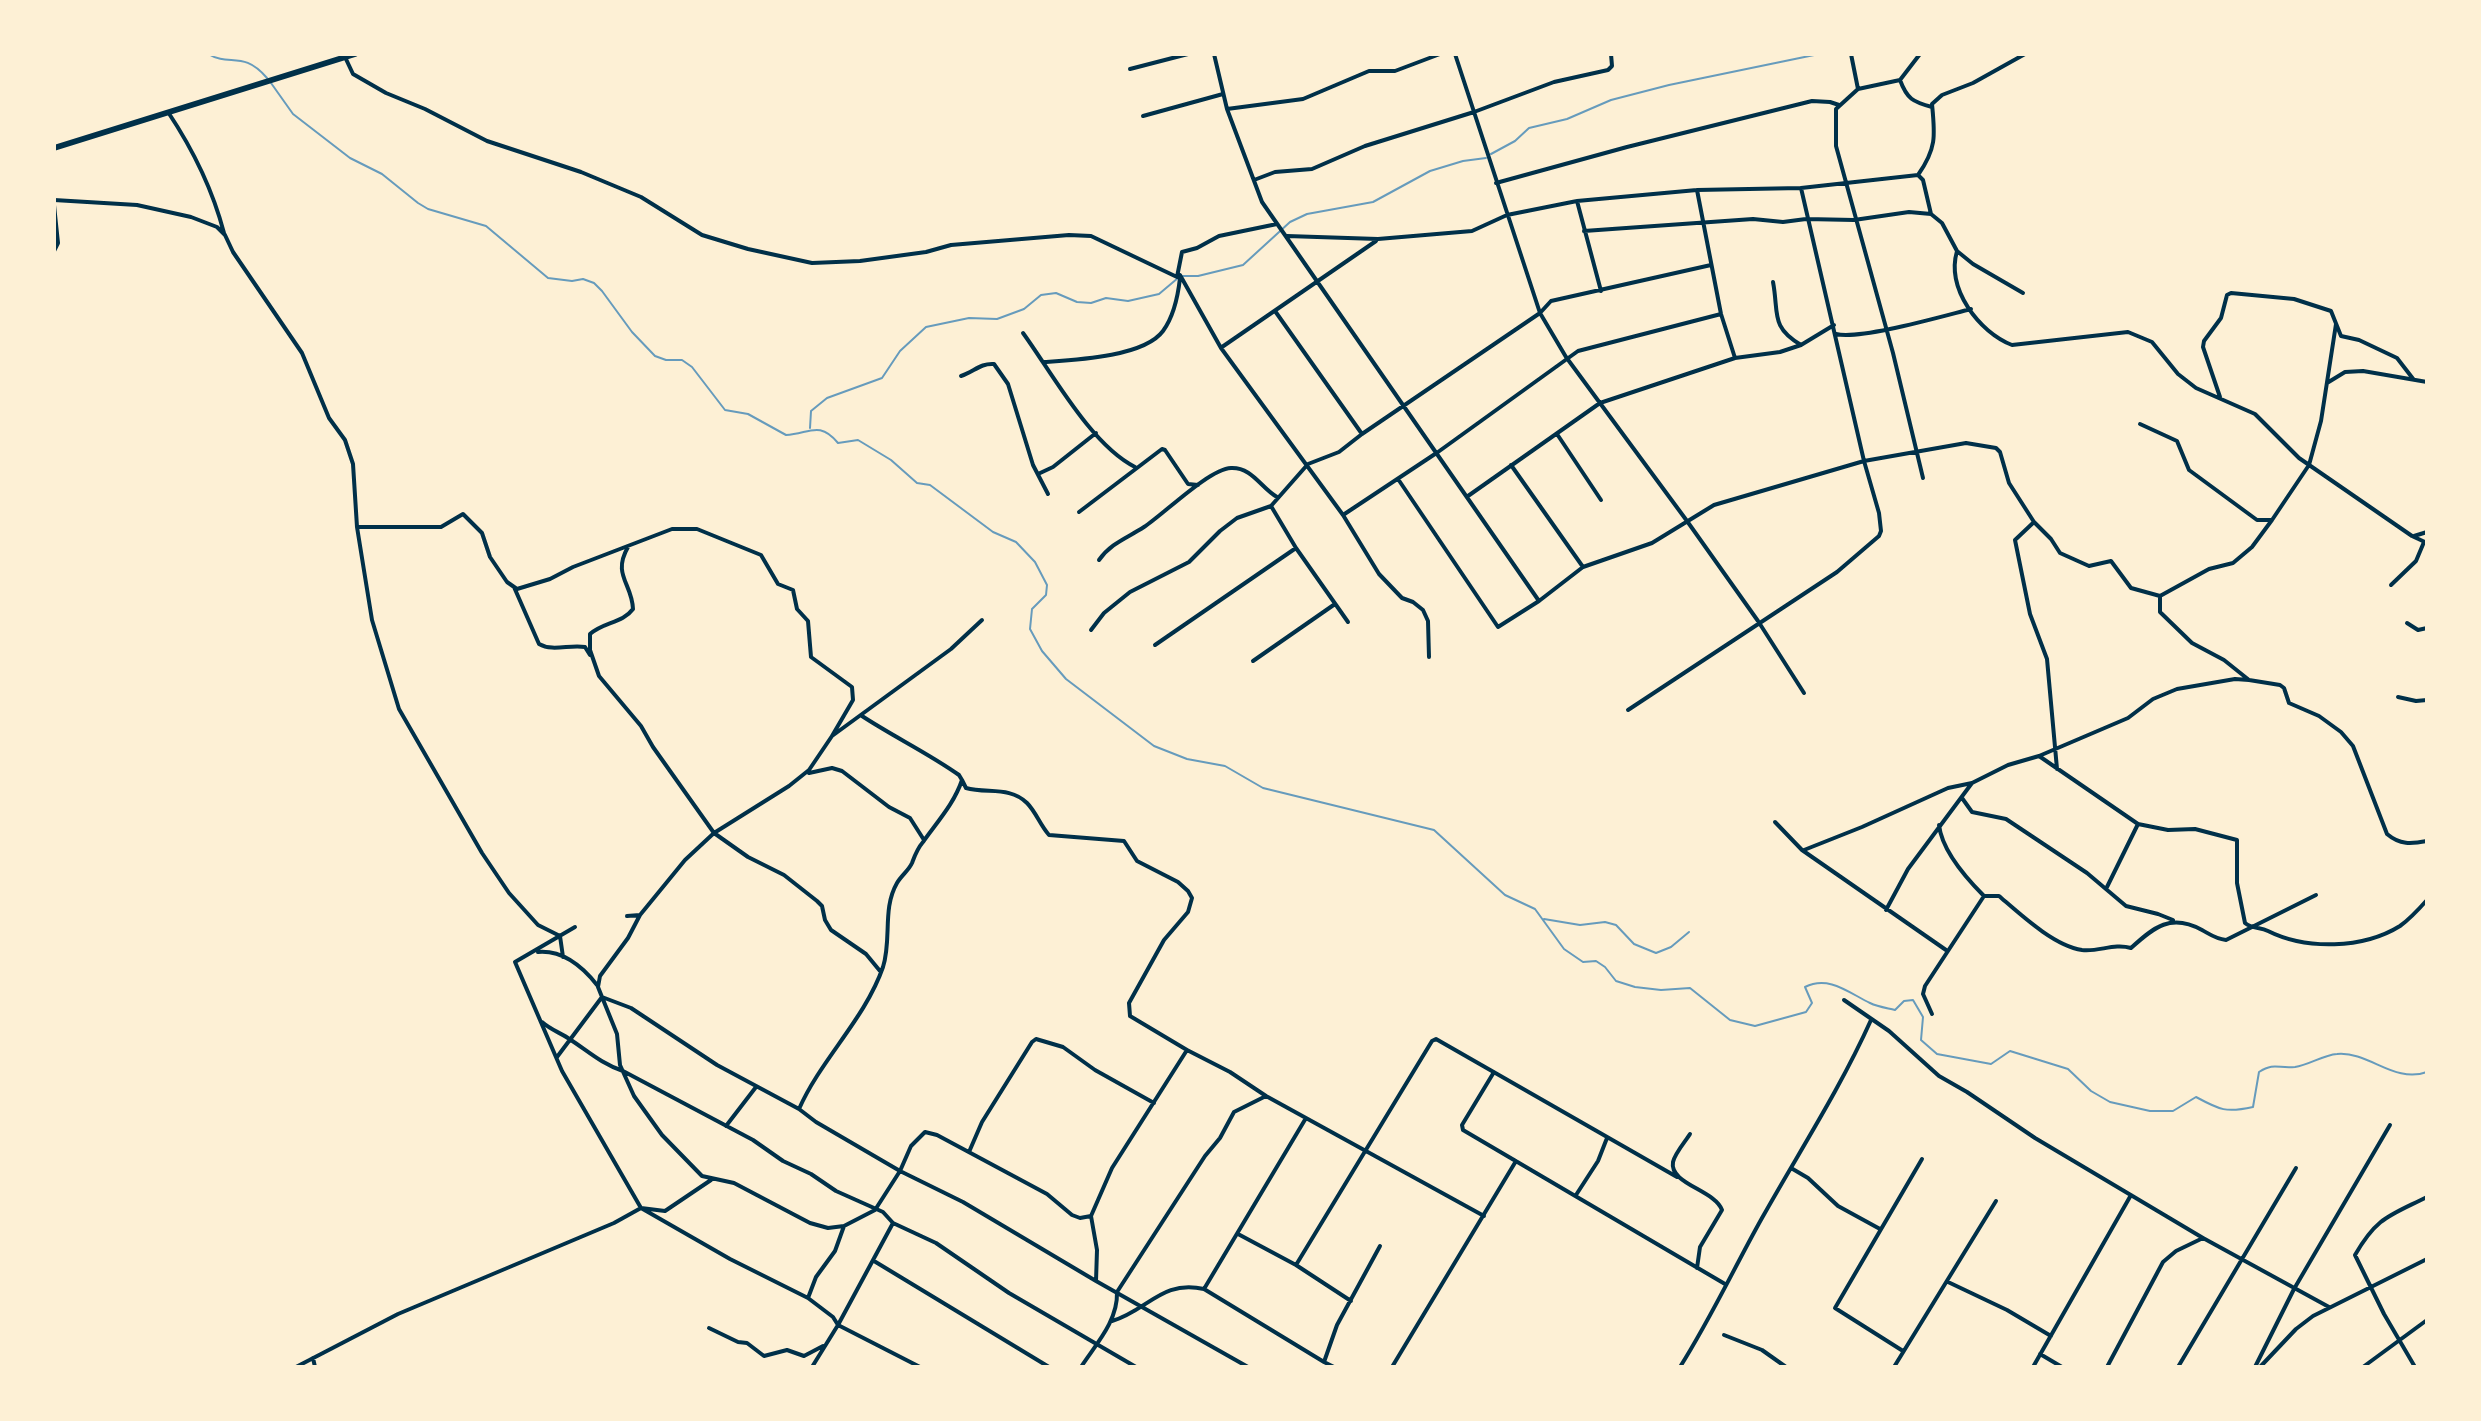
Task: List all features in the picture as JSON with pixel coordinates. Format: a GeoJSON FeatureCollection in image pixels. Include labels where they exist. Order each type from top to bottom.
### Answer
{"type":"FeatureCollection","features":[{"type":"Feature","properties":{"kind":"main road"},"geometry":{"type":"LineString","coordinates":[[54,148],[355,54]]}},
{"type":"Feature","properties":{"kind":"street"},"geometry":{"type":"LineString","coordinates":[[1130,69],[1188,54]]}},
{"type":"Feature","properties":{"kind":"street"},"geometry":{"type":"LineString","coordinates":[[1214,54],[1227,109],[1262,202],[1539,601]]}},
{"type":"Feature","properties":{"kind":"street"},"geometry":{"type":"LineString","coordinates":[[1227,109],[1303,99],[1369,71],[1395,71],[1440,54]]}},
{"type":"Feature","properties":{"kind":"street"},"geometry":{"type":"LineString","coordinates":[[1455,54],[1540,313],[1566,357],[1758,621],[1804,693]]}},
{"type":"Feature","properties":{"kind":"street"},"geometry":{"type":"LineString","coordinates":[[1254,180],[1275,172],[1316,168],[1365,146],[1565,79],[1608,70],[1612,66],[1611,54]]}},
{"type":"Feature","properties":{"kind":"street"},"geometry":{"type":"LineString","coordinates":[[1851,54],[1858,89]]}},
{"type":"Feature","properties":{"kind":"street"},"geometry":{"type":"LineString","coordinates":[[1920,54],[1900,80],[1858,89],[1836,109],[1834,120],[1836,146],[1854,220],[1886,328],[1923,478]]}},
{"type":"Feature","properties":{"kind":"street"},"geometry":{"type":"LineString","coordinates":[[1287,236],[1378,239],[1472,231],[1507,215],[1577,201],[1697,190],[1847,185],[1918,175],[1926,164],[1936,130],[1932,104],[1942,95],[1973,83],[2025,54]]}},
{"type":"Feature","properties":{"kind":"street"},"geometry":{"type":"LineString","coordinates":[[345,57],[353,74],[386,93],[487,141],[581,172],[641,197],[702,235],[748,249],[812,263],[901,257],[951,245],[1069,235],[1091,236],[1179,276],[1221,348],[1308,464],[1372,565],[1392,590],[1423,610],[1428,621],[1429,657]]}},
{"type":"Feature","properties":{"kind":"street"},"geometry":{"type":"LineString","coordinates":[[1900,80],[1906,97],[1914,103],[1932,108]]}},
{"type":"Feature","properties":{"kind":"street"},"geometry":{"type":"LineString","coordinates":[[1143,116],[1223,94]]}},
{"type":"Feature","properties":{"kind":"street"},"geometry":{"type":"LineString","coordinates":[[1496,183],[1812,101],[1840,105]]}},
{"type":"Feature","properties":{"kind":"street"},"geometry":{"type":"LineString","coordinates":[[168,112],[182,134],[233,252],[302,353],[329,418],[345,440],[353,464],[357,527],[372,620],[399,709],[482,853],[509,893],[538,925],[560,936]]}},
{"type":"Feature","properties":{"kind":"street"},"geometry":{"type":"LineString","coordinates":[[1918,175],[1923,180],[1931,214]]}},
{"type":"Feature","properties":{"kind":"street"},"geometry":{"type":"LineString","coordinates":[[1628,710],[1758,621],[1837,572],[1881,531],[1801,188]]}},
{"type":"Feature","properties":{"kind":"street"},"geometry":{"type":"LineString","coordinates":[[1697,190],[1721,314],[1735,358]]}},
{"type":"Feature","properties":{"kind":"street"},"geometry":{"type":"LineString","coordinates":[[1577,201],[1601,291]]}},
{"type":"Feature","properties":{"kind":"street"},"geometry":{"type":"LineString","coordinates":[[54,251],[58,243],[54,202],[111,202],[162,209],[217,227],[225,235]]}},
{"type":"Feature","properties":{"kind":"street"},"geometry":{"type":"LineString","coordinates":[[1584,231],[1753,219],[1783,222],[1854,220],[1909,212],[1931,214],[1942,223],[1957,251],[2023,293]]}},
{"type":"Feature","properties":{"kind":"street"},"geometry":{"type":"LineString","coordinates":[[1044,362],[1135,349],[1154,338],[1162,333],[1178,295],[1182,252],[1219,236],[1277,224]]}},
{"type":"Feature","properties":{"kind":"street"},"geometry":{"type":"LineString","coordinates":[[1221,348],[1378,239]]}},
{"type":"Feature","properties":{"kind":"street"},"geometry":{"type":"LineString","coordinates":[[1957,251],[1954,261],[1956,282],[1986,331],[1997,339],[2012,345],[2128,332],[2152,342],[2178,374],[2196,388],[2255,414],[2299,458],[2425,542],[2416,561],[2391,585]]}},
{"type":"Feature","properties":{"kind":"street"},"geometry":{"type":"LineString","coordinates":[[1091,630],[1104,613],[1130,592],[1189,562],[1237,518],[1271,506],[1308,464],[1339,452],[1540,313],[1551,301],[1711,265]]}},
{"type":"Feature","properties":{"kind":"street"},"geometry":{"type":"LineString","coordinates":[[1773,282],[1780,329],[1785,336],[1801,345]]}},
{"type":"Feature","properties":{"kind":"street"},"geometry":{"type":"LineString","coordinates":[[2220,397],[2203,347],[2221,318],[2227,295],[2236,293],[2294,299],[2331,311],[2341,336],[2359,340],[2397,358],[2414,380]]}},
{"type":"Feature","properties":{"kind":"street"},"geometry":{"type":"LineString","coordinates":[[1836,334],[1844,336],[1971,309]]}},
{"type":"Feature","properties":{"kind":"street"},"geometry":{"type":"LineString","coordinates":[[1275,311],[1362,434]]}},
{"type":"Feature","properties":{"kind":"street"},"geometry":{"type":"LineString","coordinates":[[1343,515],[1438,452],[1566,357],[1578,351],[1721,314]]}},
{"type":"Feature","properties":{"kind":"street"},"geometry":{"type":"LineString","coordinates":[[1398,479],[1498,627],[1539,601],[1583,567],[1652,543],[1714,505],[1864,461],[1966,443],[1996,448],[2000,452],[2009,483],[2034,522],[2060,553],[2089,566],[2111,561],[2131,588],[2160,596],[2209,569],[2233,563],[2252,547],[2309,465],[2336,324]]}},
{"type":"Feature","properties":{"kind":"street"},"geometry":{"type":"LineString","coordinates":[[1468,496],[1600,403],[1735,358],[1780,352],[1801,345],[1834,325]]}},
{"type":"Feature","properties":{"kind":"street"},"geometry":{"type":"LineString","coordinates":[[1023,333],[1056,383],[1111,451],[1135,467]]}},
{"type":"Feature","properties":{"kind":"street"},"geometry":{"type":"LineString","coordinates":[[961,376],[971,373],[978,366],[994,364],[1008,384],[1038,474],[1048,494]]}},
{"type":"Feature","properties":{"kind":"street"},"geometry":{"type":"LineString","coordinates":[[2327,383],[2345,372],[2363,371],[2427,382]]}},
{"type":"Feature","properties":{"kind":"street"},"geometry":{"type":"LineString","coordinates":[[2140,424],[2177,441],[2189,470],[2221,495],[2257,520],[2272,520]]}},
{"type":"Feature","properties":{"kind":"street"},"geometry":{"type":"LineString","coordinates":[[1038,474],[1053,467],[1096,433]]}},
{"type":"Feature","properties":{"kind":"street"},"geometry":{"type":"LineString","coordinates":[[1557,434],[1601,500]]}},
{"type":"Feature","properties":{"kind":"street"},"geometry":{"type":"LineString","coordinates":[[1079,512],[1159,450],[1165,450],[1188,484],[1200,484]]}},
{"type":"Feature","properties":{"kind":"street"},"geometry":{"type":"LineString","coordinates":[[1511,465],[1583,567]]}},
{"type":"Feature","properties":{"kind":"street"},"geometry":{"type":"LineString","coordinates":[[1099,560],[1107,549],[1143,528],[1200,484],[1224,470],[1232,468],[1253,475],[1277,497]]}},
{"type":"Feature","properties":{"kind":"street"},"geometry":{"type":"LineString","coordinates":[[1271,506],[1348,622]]}},
{"type":"Feature","properties":{"kind":"street"},"geometry":{"type":"LineString","coordinates":[[357,527],[441,527],[463,514],[482,533],[490,557],[514,587],[539,644],[546,648],[585,647],[594,661]]}},
{"type":"Feature","properties":{"kind":"street"},"geometry":{"type":"LineString","coordinates":[[2034,522],[2015,540],[2030,614],[2047,659],[2057,769]]}},
{"type":"Feature","properties":{"kind":"street"},"geometry":{"type":"LineString","coordinates":[[514,587],[526,588],[672,529],[697,529],[761,555],[778,584],[793,590],[797,609],[808,621],[811,657],[852,687],[853,700],[822,752],[803,775]]}},
{"type":"Feature","properties":{"kind":"street"},"geometry":{"type":"LineString","coordinates":[[2412,536],[2427,532]]}},
{"type":"Feature","properties":{"kind":"street"},"geometry":{"type":"LineString","coordinates":[[628,547],[623,556],[621,574],[632,597],[633,609],[625,617],[590,634],[589,642],[599,676],[636,719],[714,833],[748,857],[784,875],[817,901],[831,930],[866,954],[880,971]]}},
{"type":"Feature","properties":{"kind":"street"},"geometry":{"type":"LineString","coordinates":[[1155,645],[1296,548]]}},
{"type":"Feature","properties":{"kind":"street"},"geometry":{"type":"LineString","coordinates":[[2160,596],[2160,612],[2169,623],[2192,643],[2224,660],[2249,680]]}},
{"type":"Feature","properties":{"kind":"street"},"geometry":{"type":"LineString","coordinates":[[1253,661],[1335,604]]}},
{"type":"Feature","properties":{"kind":"street"},"geometry":{"type":"LineString","coordinates":[[832,736],[951,649],[982,620]]}},
{"type":"Feature","properties":{"kind":"street"},"geometry":{"type":"LineString","coordinates":[[2407,623],[2418,630],[2427,628]]}},
{"type":"Feature","properties":{"kind":"street"},"geometry":{"type":"LineString","coordinates":[[1802,850],[1948,788],[1972,783],[2008,765],[2039,756],[2128,718],[2153,699],[2177,689],[2235,679],[2280,685],[2289,703],[2319,716],[2341,732],[2353,746],[2387,834],[2395,841],[2409,844],[2427,841]]}},
{"type":"Feature","properties":{"kind":"street"},"geometry":{"type":"LineString","coordinates":[[2398,697],[2427,700]]}},
{"type":"Feature","properties":{"kind":"street"},"geometry":{"type":"LineString","coordinates":[[861,715],[959,775],[966,788],[1014,793],[1031,808],[1039,825],[1049,835],[1124,841],[1137,861],[1178,882],[1188,891],[1192,904],[1164,940],[1129,1003],[1129,1013],[1266,1096],[1484,1216]]}},
{"type":"Feature","properties":{"kind":"street"},"geometry":{"type":"LineString","coordinates":[[2039,756],[2138,824],[2168,830],[2195,829],[2237,840],[2237,883],[2245,923],[2249,927],[2267,930],[2275,936],[2297,942],[2357,942],[2401,925],[2427,900]]}},
{"type":"Feature","properties":{"kind":"street"},"geometry":{"type":"LineString","coordinates":[[598,987],[600,976],[628,938],[640,915],[685,860],[714,833],[803,775],[817,769],[842,771],[889,807],[910,818],[924,840]]}},
{"type":"Feature","properties":{"kind":"street"},"geometry":{"type":"LineString","coordinates":[[799,1109],[811,1083],[841,1041],[883,966],[889,904],[897,883],[942,818],[962,780]]}},
{"type":"Feature","properties":{"kind":"street"},"geometry":{"type":"LineString","coordinates":[[1886,910],[1908,869],[1972,783]]}},
{"type":"Feature","properties":{"kind":"street"},"geometry":{"type":"LineString","coordinates":[[1962,798],[1972,812],[2006,819],[2126,906],[2198,928],[2218,939],[2226,940],[2316,895]]}},
{"type":"Feature","properties":{"kind":"street"},"geometry":{"type":"LineString","coordinates":[[1775,822],[1802,850],[1946,950]]}},
{"type":"Feature","properties":{"kind":"street"},"geometry":{"type":"LineString","coordinates":[[2106,889],[2138,824]]}},
{"type":"Feature","properties":{"kind":"street"},"geometry":{"type":"LineString","coordinates":[[1939,825],[1940,834],[1958,865],[1984,896]]}},
{"type":"Feature","properties":{"kind":"street"},"geometry":{"type":"LineString","coordinates":[[1984,896],[1999,896],[2030,924],[2085,951],[2120,945],[2131,948],[2165,922],[2177,922]]}},
{"type":"Feature","properties":{"kind":"street"},"geometry":{"type":"LineString","coordinates":[[1932,1014],[1923,994],[1925,986],[1984,896]]}},
{"type":"Feature","properties":{"kind":"street"},"geometry":{"type":"LineString","coordinates":[[627,916],[640,915]]}},
{"type":"Feature","properties":{"kind":"street"},"geometry":{"type":"LineString","coordinates":[[575,927],[515,962],[562,1071],[641,1208],[730,1259],[808,1298],[833,1317],[838,1325],[920,1367]]}},
{"type":"Feature","properties":{"kind":"street"},"geometry":{"type":"LineString","coordinates":[[560,936],[563,957]]}},
{"type":"Feature","properties":{"kind":"street"},"geometry":{"type":"LineString","coordinates":[[536,952],[554,951],[586,971],[598,987],[617,1034],[623,1071],[634,1096],[662,1135],[702,1176],[734,1183],[810,1223],[828,1228],[844,1226],[875,1210],[900,1171],[911,1146],[925,1132],[937,1135],[1047,1194],[1072,1215],[1080,1218],[1091,1216]]}},
{"type":"Feature","properties":{"kind":"street"},"geometry":{"type":"LineString","coordinates":[[557,1057],[602,997]]}},
{"type":"Feature","properties":{"kind":"street"},"geometry":{"type":"LineString","coordinates":[[602,997],[631,1008],[756,1087],[799,1109],[900,1171],[963,1202],[1070,1268],[1248,1367]]}},
{"type":"Feature","properties":{"kind":"street"},"geometry":{"type":"LineString","coordinates":[[1844,1000],[1889,1031],[1939,1076],[2035,1138],[2203,1238],[2329,1307]]}},
{"type":"Feature","properties":{"kind":"street"},"geometry":{"type":"LineString","coordinates":[[1680,1367],[1708,1324],[1725,1284],[1849,1070],[1871,1020]]}},
{"type":"Feature","properties":{"kind":"street"},"geometry":{"type":"LineString","coordinates":[[542,1022],[603,1064],[623,1071],[726,1126],[836,1191],[883,1212],[893,1223],[936,1243],[1009,1293],[1136,1367]]}},
{"type":"Feature","properties":{"kind":"street"},"geometry":{"type":"LineString","coordinates":[[969,1152],[982,1122],[1016,1065],[1036,1039],[1063,1047],[1095,1070],[1154,1103]]}},
{"type":"Feature","properties":{"kind":"street"},"geometry":{"type":"LineString","coordinates":[[1296,1265],[1434,1040],[1709,1195],[1721,1206],[1720,1216],[1700,1247],[1697,1268]]}},
{"type":"Feature","properties":{"kind":"street"},"geometry":{"type":"LineString","coordinates":[[1096,1281],[1097,1250],[1091,1216],[1112,1168],[1187,1050]]}},
{"type":"Feature","properties":{"kind":"street"},"geometry":{"type":"LineString","coordinates":[[1494,1072],[1461,1128],[1725,1284]]}},
{"type":"Feature","properties":{"kind":"street"},"geometry":{"type":"LineString","coordinates":[[726,1126],[756,1087]]}},
{"type":"Feature","properties":{"kind":"street"},"geometry":{"type":"LineString","coordinates":[[1081,1367],[1111,1321],[1118,1305],[1117,1292],[1205,1156],[1220,1138],[1234,1112],[1266,1096]]}},
{"type":"Feature","properties":{"kind":"street"},"geometry":{"type":"LineString","coordinates":[[1204,1289],[1306,1118]]}},
{"type":"Feature","properties":{"kind":"street"},"geometry":{"type":"LineString","coordinates":[[2258,1367],[2294,1289],[2390,1125]]}},
{"type":"Feature","properties":{"kind":"street"},"geometry":{"type":"LineString","coordinates":[[1677,1177],[1673,1164],[1690,1134]]}},
{"type":"Feature","properties":{"kind":"street"},"geometry":{"type":"LineString","coordinates":[[1576,1195],[1598,1161],[1608,1137]]}},
{"type":"Feature","properties":{"kind":"street"},"geometry":{"type":"LineString","coordinates":[[1903,1351],[1835,1308],[1922,1159]]}},
{"type":"Feature","properties":{"kind":"street"},"geometry":{"type":"LineString","coordinates":[[1392,1367],[1516,1161]]}},
{"type":"Feature","properties":{"kind":"street"},"geometry":{"type":"LineString","coordinates":[[1791,1168],[1808,1178],[1838,1206],[1880,1229]]}},
{"type":"Feature","properties":{"kind":"street"},"geometry":{"type":"LineString","coordinates":[[2178,1367],[2296,1168]]}},
{"type":"Feature","properties":{"kind":"street"},"geometry":{"type":"LineString","coordinates":[[296,1367],[398,1314],[614,1223],[641,1208],[665,1211],[711,1180]]}},
{"type":"Feature","properties":{"kind":"street"},"geometry":{"type":"LineString","coordinates":[[2033,1367],[2131,1195]]}},
{"type":"Feature","properties":{"kind":"street"},"geometry":{"type":"LineString","coordinates":[[2415,1367],[2355,1255],[2369,1230],[2379,1221],[2427,1197]]}},
{"type":"Feature","properties":{"kind":"street"},"geometry":{"type":"LineString","coordinates":[[1894,1367],[1996,1201]]}},
{"type":"Feature","properties":{"kind":"street"},"geometry":{"type":"LineString","coordinates":[[812,1367],[893,1223]]}},
{"type":"Feature","properties":{"kind":"street"},"geometry":{"type":"LineString","coordinates":[[808,1298],[816,1277],[835,1251],[844,1226]]}},
{"type":"Feature","properties":{"kind":"street"},"geometry":{"type":"LineString","coordinates":[[1238,1234],[1296,1265],[1352,1302]]}},
{"type":"Feature","properties":{"kind":"street"},"geometry":{"type":"LineString","coordinates":[[2107,1367],[2163,1262],[2176,1251],[2203,1238]]}},
{"type":"Feature","properties":{"kind":"street"},"geometry":{"type":"LineString","coordinates":[[1324,1362],[1329,1342],[1380,1246]]}},
{"type":"Feature","properties":{"kind":"street"},"geometry":{"type":"LineString","coordinates":[[2258,1367],[2296,1329],[2329,1307],[2427,1259]]}},
{"type":"Feature","properties":{"kind":"street"},"geometry":{"type":"LineString","coordinates":[[874,1261],[1049,1367]]}},
{"type":"Feature","properties":{"kind":"street"},"geometry":{"type":"LineString","coordinates":[[1948,1282],[2007,1310],[2051,1336]]}},
{"type":"Feature","properties":{"kind":"street"},"geometry":{"type":"LineString","coordinates":[[1111,1321],[1127,1317],[1159,1293],[1192,1286],[1204,1289],[1334,1367]]}},
{"type":"Feature","properties":{"kind":"street"},"geometry":{"type":"LineString","coordinates":[[2363,1367],[2427,1320]]}},
{"type":"Feature","properties":{"kind":"street"},"geometry":{"type":"LineString","coordinates":[[709,1328],[747,1343],[764,1356],[787,1350],[804,1356],[825,1345]]}},
{"type":"Feature","properties":{"kind":"street"},"geometry":{"type":"LineString","coordinates":[[1724,1335],[1745,1346],[1762,1350],[1786,1367]]}},
{"type":"Feature","properties":{"kind":"street"},"geometry":{"type":"LineString","coordinates":[[2040,1354],[2062,1367]]}},
{"type":"Feature","properties":{"kind":"street"},"geometry":{"type":"LineString","coordinates":[[313,1358],[315,1367]]}},
{"type":"Feature","properties":{"kind":"waterway"},"geometry":{"type":"LineString","coordinates":[[208,54],[251,64],[267,78]]}},
{"type":"Feature","properties":{"kind":"waterway"},"geometry":{"type":"LineString","coordinates":[[1491,154],[1515,141],[1529,128],[1567,119],[1611,100],[1819,54]]}},
{"type":"Feature","properties":{"kind":"waterway"},"geometry":{"type":"LineString","coordinates":[[271,83],[293,114],[350,158],[382,174],[418,203],[428,209],[486,226],[548,278],[583,279],[594,283],[655,356],[682,360],[692,367],[725,410],[748,414],[786,435],[819,430],[838,443],[858,440],[891,460],[917,483],[930,485],[993,532],[1016,542],[1035,562],[1047,585],[1046,595],[1032,609],[1030,629],[1042,651],[1066,679],[1154,746],[1187,759],[1225,766],[1263,788],[1434,830],[1505,895],[1535,909],[1564,949],[1583,962],[1596,961],[1616,981],[1661,990],[1690,988],[1730,1020],[1755,1026],[1806,1012],[1812,1003],[1805,987],[1814,984],[1831,984],[1873,1004],[1895,1010],[1904,1001],[1913,1000],[1923,1017],[1921,1040],[1937,1054],[1991,1064],[2010,1051],[2068,1069],[2091,1091],[2110,1102],[2150,1111],[2173,1111],[2196,1097],[2223,1109],[2253,1107],[2259,1072],[2273,1067],[2300,1066],[2337,1054],[2360,1057],[2404,1074],[2427,1072]]}},
{"type":"Feature","properties":{"kind":"waterway"},"geometry":{"type":"LineString","coordinates":[[1183,276],[1198,276],[1243,265],[1290,222],[1307,214],[1373,202],[1430,171],[1486,158]]}},
{"type":"Feature","properties":{"kind":"waterway"},"geometry":{"type":"LineString","coordinates":[[810,428],[811,411],[827,398],[882,378],[900,351],[926,327],[969,318],[997,319],[1024,309],[1041,295],[1056,293],[1077,302],[1091,303],[1106,298],[1128,301],[1159,294],[1178,278]]}},
{"type":"Feature","properties":{"kind":"waterway"},"geometry":{"type":"LineString","coordinates":[[1544,919],[1580,925],[1605,922],[1616,925],[1634,944],[1656,953],[1671,947],[1689,932]]}}]}
